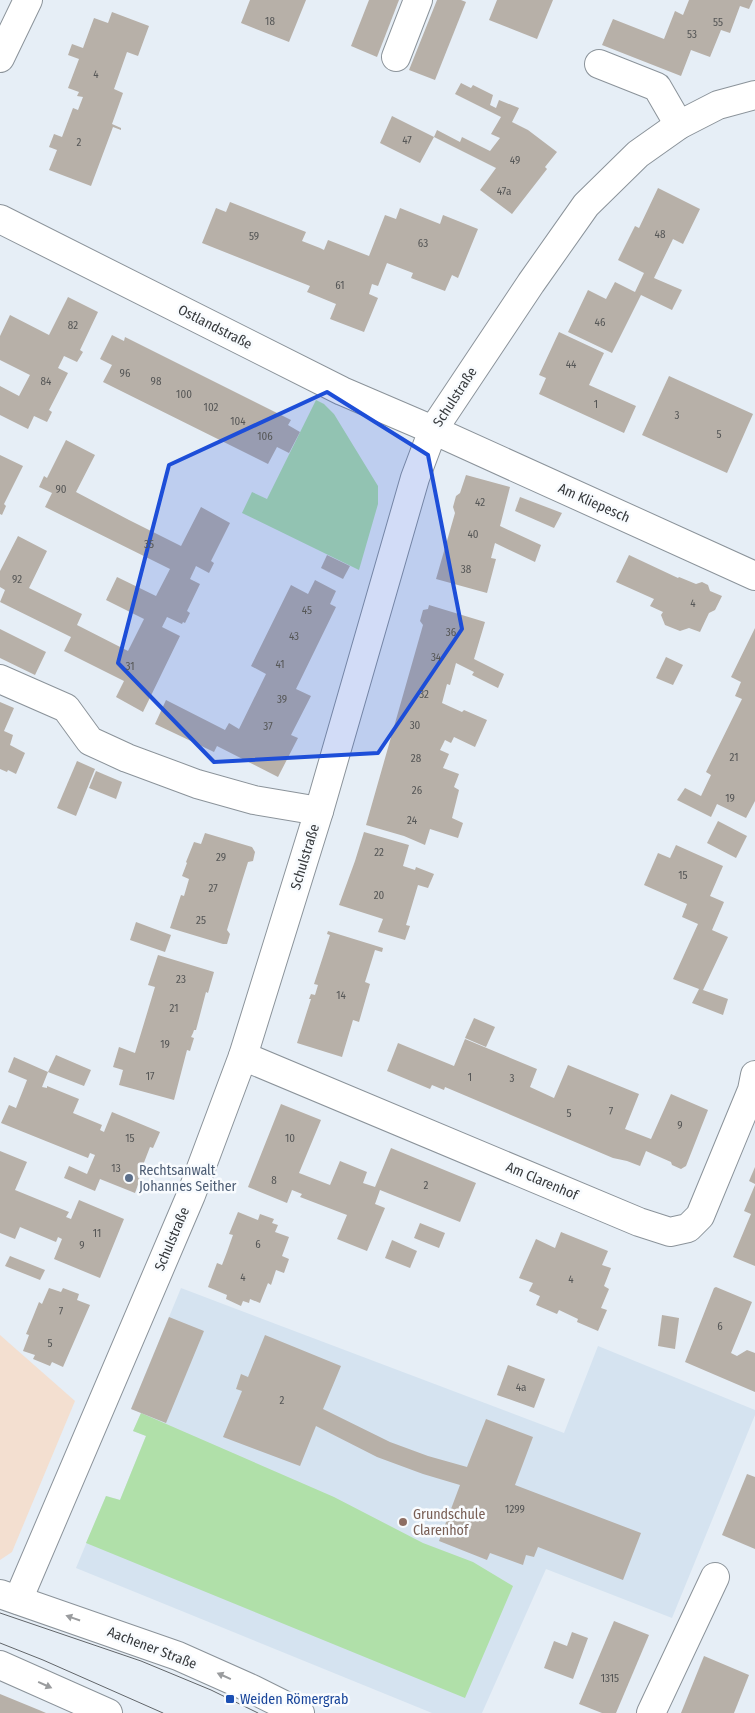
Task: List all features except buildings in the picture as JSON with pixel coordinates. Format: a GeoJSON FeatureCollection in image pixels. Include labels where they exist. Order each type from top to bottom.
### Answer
{"type":"FeatureCollection","features":[{"type":"Feature","properties":{"kind":"street"},"geometry":{"type":"LineString","coordinates":[[0,58],[28,0]]}},
{"type":"Feature","properties":{"kind":"street"},"geometry":{"type":"LineString","coordinates":[[396,57],[418,0]]}},
{"type":"Feature","properties":{"kind":"street"},"geometry":{"type":"LineString","coordinates":[[599,64],[657,87],[679,125]]}},
{"type":"Feature","properties":{"kind":"street","name":"Schulstraße"},"geometry":{"type":"LineString","coordinates":[[9,1597],[191,1195],[243,1056],[319,811],[414,478],[433,430],[531,283],[586,205],[638,154],[679,125],[718,105],[755,95]]}},
{"type":"Feature","properties":{"kind":"street","name":"Ostlandstraße"},"geometry":{"type":"LineString","coordinates":[[0,219],[342,391],[433,430]]}},
{"type":"Feature","properties":{"kind":"street","name":"Am Kliepesch"},"geometry":{"type":"LineString","coordinates":[[433,430],[755,576]]}},
{"type":"Feature","properties":{"kind":"street","name":"Schulstraße"},"geometry":{"type":"LineString","coordinates":[[0,679],[66,708],[90,741],[127,758],[197,784],[244,797],[319,811]]}},
{"type":"Feature","properties":{"kind":"street","name":"Am Clarenhof"},"geometry":{"type":"LineString","coordinates":[[243,1056],[639,1222],[670,1232],[688,1228],[700,1216],[752,1090],[755,1075]]}},
{"type":"Feature","properties":{"kind":"street"},"geometry":{"type":"LineString","coordinates":[[651,1713],[715,1577]]}},
{"type":"Feature","properties":{"kind":"street","name":"Aachener Straße"},"geometry":{"type":"LineString","coordinates":[[9,1597],[178,1656],[300,1713]]}},
{"type":"Feature","properties":{"kind":"street"},"geometry":{"type":"LineString","coordinates":[[0,1665],[108,1713]]}},
{"type":"Feature","properties":{"kind":"highlighted area"},"geometry":{"type":"Polygon","coordinates":[[[327,392],[428,455],[462,629],[378,753],[214,762],[118,663],[169,465],[327,392]]]}},
{"type":"Feature","properties":{"kind":"shaded area","name":"Grundschule Clarenhof"},"geometry":{"type":"Polygon","coordinates":[[[181,1288],[564,1433],[598,1346],[755,1410],[755,1415],[672,1618],[546,1569],[482,1713],[432,1713],[76,1568],[106,1496],[120,1500],[146,1436],[133,1431],[141,1413],[131,1409],[181,1288]]]}},
{"type":"Feature","properties":{"kind":"shaded area"},"geometry":{"type":"Polygon","coordinates":[[[0,1335],[75,1401],[12,1552],[0,1560],[0,1335]]]}},
{"type":"Feature","properties":{"kind":"green space"},"geometry":{"type":"Polygon","coordinates":[[[316,400],[324,404],[334,414],[378,486],[378,504],[359,570],[242,513],[252,492],[267,499],[316,400]]]}},
{"type":"Feature","properties":{"kind":"green space"},"geometry":{"type":"Polygon","coordinates":[[[141,1413],[334,1497],[423,1543],[473,1562],[513,1586],[465,1698],[86,1543],[106,1496],[120,1500],[146,1436],[133,1431],[141,1413]]]}},
{"type":"Feature","properties":{"kind":"tram line"},"geometry":{"type":"LineString","coordinates":[[0,1613],[141,1661],[211,1690],[258,1713]]}},
{"type":"Feature","properties":{"kind":"tram line"},"geometry":{"type":"LineString","coordinates":[[0,1643],[163,1713]]}},
{"type":"Feature","properties":{"kind":"place","name":"Rechtsanwalt Johannes Seither"},"geometry":{"type":"Point","coordinates":[129,1178]}},
{"type":"Feature","properties":{"kind":"place","name":"Grundschule Clarenhof"},"geometry":{"type":"Point","coordinates":[403,1522]}},
{"type":"Feature","properties":{"kind":"place","name":"Weiden Römergrab"},"geometry":{"type":"Point","coordinates":[230,1699]}}]}
